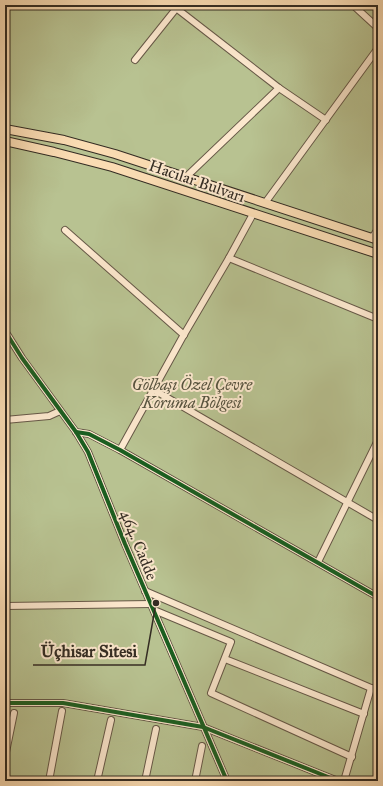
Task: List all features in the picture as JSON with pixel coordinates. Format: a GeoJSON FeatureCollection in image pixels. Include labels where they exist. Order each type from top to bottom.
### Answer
{"type":"FeatureCollection","features":[{"type":"Feature","properties":{"kind":"main road","name":"Hacılar Bulvarı"},"geometry":{"type":"LineString","coordinates":[[5,129],[80,144],[115,154],[375,239]]}},
{"type":"Feature","properties":{"kind":"main road","name":"Hacılar Bulvarı"},"geometry":{"type":"LineString","coordinates":[[5,141],[54,152],[117,169],[378,254]]}},
{"type":"Feature","properties":{"kind":"street"},"geometry":{"type":"LineString","coordinates":[[353,5],[378,28]]}},
{"type":"Feature","properties":{"kind":"street"},"geometry":{"type":"LineString","coordinates":[[135,60],[177,7],[279,88],[326,120]]}},
{"type":"Feature","properties":{"kind":"street"},"geometry":{"type":"LineString","coordinates":[[265,203],[378,48]]}},
{"type":"Feature","properties":{"kind":"street"},"geometry":{"type":"LineString","coordinates":[[186,177],[279,88]]}},
{"type":"Feature","properties":{"kind":"street"},"geometry":{"type":"LineString","coordinates":[[120,450],[253,214]]}},
{"type":"Feature","properties":{"kind":"street"},"geometry":{"type":"LineString","coordinates":[[375,239],[378,229]]}},
{"type":"Feature","properties":{"kind":"street"},"geometry":{"type":"LineString","coordinates":[[65,230],[184,335]]}},
{"type":"Feature","properties":{"kind":"street"},"geometry":{"type":"LineString","coordinates":[[229,258],[378,319]]}},
{"type":"Feature","properties":{"kind":"street","name":"464. Cadde"},"geometry":{"type":"LineString","coordinates":[[5,331],[22,358],[76,432],[88,452],[145,591],[227,781]]}},
{"type":"Feature","properties":{"kind":"street"},"geometry":{"type":"LineString","coordinates":[[154,390],[378,520]]}},
{"type":"Feature","properties":{"kind":"street"},"geometry":{"type":"LineString","coordinates":[[5,420],[49,416],[60,411]]}},
{"type":"Feature","properties":{"kind":"street"},"geometry":{"type":"LineString","coordinates":[[76,432],[89,434],[120,450],[378,597]]}},
{"type":"Feature","properties":{"kind":"street"},"geometry":{"type":"LineString","coordinates":[[318,562],[378,440]]}},
{"type":"Feature","properties":{"kind":"street"},"geometry":{"type":"LineString","coordinates":[[145,591],[378,691]]}},
{"type":"Feature","properties":{"kind":"street"},"geometry":{"type":"LineString","coordinates":[[5,606],[152,607],[231,642],[211,693],[352,757]]}},
{"type":"Feature","properties":{"kind":"street"},"geometry":{"type":"LineString","coordinates":[[225,659],[364,714]]}},
{"type":"Feature","properties":{"kind":"street"},"geometry":{"type":"LineString","coordinates":[[344,781],[371,688]]}},
{"type":"Feature","properties":{"kind":"street"},"geometry":{"type":"LineString","coordinates":[[5,703],[64,703],[203,727],[338,781]]}},
{"type":"Feature","properties":{"kind":"street"},"geometry":{"type":"LineString","coordinates":[[49,781],[62,711]]}},
{"type":"Feature","properties":{"kind":"street"},"geometry":{"type":"LineString","coordinates":[[5,757],[14,713]]}},
{"type":"Feature","properties":{"kind":"street"},"geometry":{"type":"LineString","coordinates":[[97,781],[111,720]]}},
{"type":"Feature","properties":{"kind":"street"},"geometry":{"type":"LineString","coordinates":[[145,781],[156,729]]}},
{"type":"Feature","properties":{"kind":"street"},"geometry":{"type":"LineString","coordinates":[[195,781],[202,746]]}},
{"type":"Feature","properties":{"kind":"green space","name":"Gölbaşı Özel Çevre Koruma Bölgesi"},"geometry":{"type":"Polygon","coordinates":[[[5,5],[378,5],[378,781],[5,781],[5,5]]]}},
{"type":"Feature","properties":{"kind":"cycle path"},"geometry":{"type":"LineString","coordinates":[[5,331],[22,358],[76,432],[88,452],[125,544],[227,781]]}},
{"type":"Feature","properties":{"kind":"cycle path"},"geometry":{"type":"LineString","coordinates":[[76,432],[89,434],[120,450],[378,597]]}},
{"type":"Feature","properties":{"kind":"cycle path"},"geometry":{"type":"LineString","coordinates":[[5,703],[63,703],[203,727],[338,781]]}},
{"type":"Feature","properties":{"kind":"place","name":"Üçhisar Sitesi"},"geometry":{"type":"Point","coordinates":[156,603]}}]}
